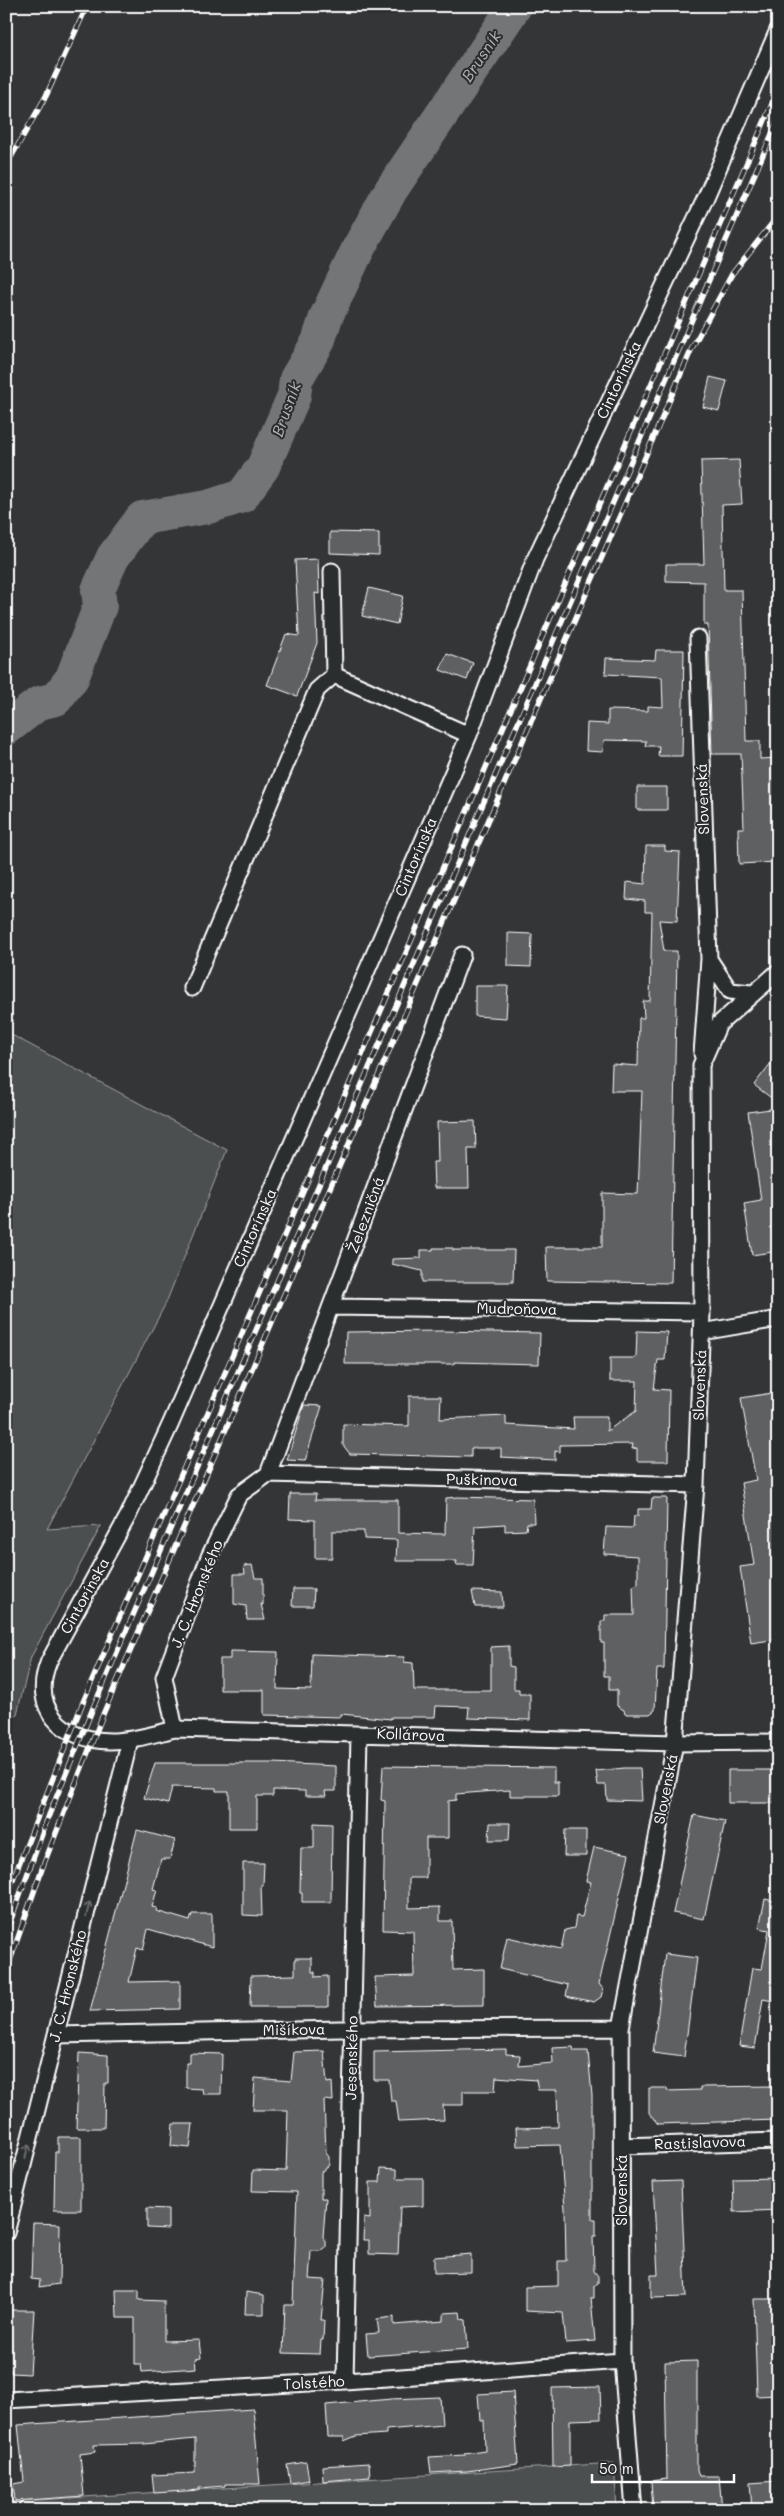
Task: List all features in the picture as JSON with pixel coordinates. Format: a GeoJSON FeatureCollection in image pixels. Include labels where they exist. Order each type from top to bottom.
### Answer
{"type":"FeatureCollection","features":[{"type":"Feature","properties":{"kind":"street","name":"Cintorínska"},"geometry":{"type":"LineString","coordinates":[[51,1716],[43,1697],[42,1685],[49,1661],[115,1541],[156,1456],[469,734],[535,559],[706,197],[778,30]]}},
{"type":"Feature","properties":{"kind":"street"},"geometry":{"type":"LineString","coordinates":[[192,988],[317,690],[334,675],[332,571]]}},
{"type":"Feature","properties":{"kind":"street","name":"Slovenská"},"geometry":{"type":"LineString","coordinates":[[634,2510],[622,2361],[621,2028],[675,1743],[696,1486],[702,1332],[701,1065],[709,959],[698,638]]}},
{"type":"Feature","properties":{"kind":"street"},"geometry":{"type":"LineString","coordinates":[[334,675],[469,734]]}},
{"type":"Feature","properties":{"kind":"street","name":"Železničná"},"geometry":{"type":"LineString","coordinates":[[268,1474],[462,955]]}},
{"type":"Feature","properties":{"kind":"street"},"geometry":{"type":"LineString","coordinates":[[709,959],[730,991],[752,993]]}},
{"type":"Feature","properties":{"kind":"street","name":"Slovenská"},"geometry":{"type":"LineString","coordinates":[[701,1065],[719,1024],[778,972]]}},
{"type":"Feature","properties":{"kind":"street","name":"Mudroňova"},"geometry":{"type":"LineString","coordinates":[[332,1307],[702,1312]]}},
{"type":"Feature","properties":{"kind":"street"},"geometry":{"type":"LineString","coordinates":[[702,1332],[778,1319]]}},
{"type":"Feature","properties":{"kind":"street","name":"Puškinova"},"geometry":{"type":"LineString","coordinates":[[268,1474],[696,1486]]}},
{"type":"Feature","properties":{"kind":"street","name":"J. C. Hronského"},"geometry":{"type":"LineString","coordinates":[[175,1729],[164,1677],[209,1557],[239,1495],[268,1474]]}},
{"type":"Feature","properties":{"kind":"street","name":"Kollárova"},"geometry":{"type":"LineString","coordinates":[[51,1716],[77,1733],[93,1739],[109,1741],[130,1740],[175,1729],[675,1743],[778,1742]]}},
{"type":"Feature","properties":{"kind":"street","name":"Jesenského"},"geometry":{"type":"LineString","coordinates":[[346,2382],[359,1734]]}},
{"type":"Feature","properties":{"kind":"street","name":"J. C. Hronského"},"geometry":{"type":"LineString","coordinates":[[6,2233],[130,1740]]}},
{"type":"Feature","properties":{"kind":"street","name":"Mišíkova"},"geometry":{"type":"LineString","coordinates":[[56,2035],[353,2029],[621,2028]]}},
{"type":"Feature","properties":{"kind":"street","name":"Rastislavova"},"geometry":{"type":"LineString","coordinates":[[622,2146],[778,2141]]}},
{"type":"Feature","properties":{"kind":"street","name":"Tolstého"},"geometry":{"type":"LineString","coordinates":[[6,2400],[346,2382],[622,2361]]}},
{"type":"Feature","properties":{"kind":"shaded area"},"geometry":{"type":"Polygon","coordinates":[[[6,1032],[227,1150],[166,1303],[47,1529],[101,1526],[31,1657],[17,1714],[6,1724],[6,1032]]]}},
{"type":"Feature","properties":{"kind":"shaded area"},"geometry":{"type":"Polygon","coordinates":[[[614,2463],[617,2510],[6,2510],[6,2502],[614,2463]]]}},
{"type":"Feature","properties":{"kind":"building"},"geometry":{"type":"Polygon","coordinates":[[[710,377],[727,381],[719,411],[703,407],[710,377]]]}},
{"type":"Feature","properties":{"kind":"building"},"geometry":{"type":"Polygon","coordinates":[[[739,460],[742,504],[722,505],[724,590],[742,590],[746,741],[760,741],[760,759],[778,758],[778,862],[739,864],[738,828],[744,828],[741,754],[712,754],[708,625],[704,625],[704,582],[666,581],[666,564],[704,564],[701,461],[739,460]]]}},
{"type":"Feature","properties":{"kind":"building"},"geometry":{"type":"Polygon","coordinates":[[[330,532],[379,533],[379,555],[330,553],[330,532]]]}},
{"type":"Feature","properties":{"kind":"building"},"geometry":{"type":"Polygon","coordinates":[[[318,559],[319,594],[315,593],[317,643],[297,696],[267,685],[286,634],[299,636],[295,560],[318,559]]]}},
{"type":"Feature","properties":{"kind":"building"},"geometry":{"type":"Polygon","coordinates":[[[369,588],[403,596],[397,624],[362,616],[369,588]]]}},
{"type":"Feature","properties":{"kind":"building"},"geometry":{"type":"Polygon","coordinates":[[[656,650],[684,650],[682,756],[658,756],[659,746],[645,746],[646,741],[604,740],[603,752],[586,751],[587,723],[608,724],[608,710],[648,711],[648,706],[663,707],[662,677],[605,674],[606,658],[655,660],[656,650]]]}},
{"type":"Feature","properties":{"kind":"building"},"geometry":{"type":"Polygon","coordinates":[[[447,654],[473,663],[467,680],[440,670],[447,654]]]}},
{"type":"Feature","properties":{"kind":"building"},"geometry":{"type":"Polygon","coordinates":[[[637,787],[667,787],[667,810],[637,810],[637,787]]]}},
{"type":"Feature","properties":{"kind":"building"},"geometry":{"type":"Polygon","coordinates":[[[646,846],[665,846],[665,851],[680,852],[677,921],[659,920],[664,951],[677,951],[671,1283],[547,1281],[546,1247],[602,1247],[602,1193],[638,1194],[642,1091],[611,1091],[612,1064],[638,1066],[639,1018],[644,1018],[643,1001],[650,1001],[652,912],[645,912],[645,901],[626,899],[627,882],[645,884],[646,846]]]}},
{"type":"Feature","properties":{"kind":"building"},"geometry":{"type":"Polygon","coordinates":[[[508,933],[532,934],[531,967],[508,966],[508,933]]]}},
{"type":"Feature","properties":{"kind":"building"},"geometry":{"type":"Polygon","coordinates":[[[475,986],[508,986],[506,1018],[475,1016],[475,986]]]}},
{"type":"Feature","properties":{"kind":"building"},"geometry":{"type":"Polygon","coordinates":[[[778,1054],[778,1103],[754,1085],[778,1054]]]}},
{"type":"Feature","properties":{"kind":"building"},"geometry":{"type":"Polygon","coordinates":[[[778,1108],[778,1251],[752,1255],[744,1203],[761,1200],[748,1112],[778,1108]]]}},
{"type":"Feature","properties":{"kind":"building"},"geometry":{"type":"Polygon","coordinates":[[[475,1121],[476,1149],[468,1149],[469,1188],[434,1188],[433,1162],[438,1162],[437,1122],[475,1121]]]}},
{"type":"Feature","properties":{"kind":"building"},"geometry":{"type":"Polygon","coordinates":[[[433,1248],[453,1248],[453,1250],[514,1250],[513,1282],[422,1282],[422,1271],[392,1264],[392,1259],[421,1258],[421,1250],[433,1250],[433,1248]]]}},
{"type":"Feature","properties":{"kind":"building"},"geometry":{"type":"Polygon","coordinates":[[[637,1331],[667,1332],[665,1360],[658,1360],[654,1389],[669,1390],[668,1461],[637,1461],[637,1448],[632,1449],[633,1444],[560,1445],[560,1452],[555,1451],[555,1460],[501,1457],[501,1448],[471,1448],[471,1457],[350,1454],[343,1445],[343,1424],[409,1426],[409,1396],[441,1396],[440,1419],[506,1416],[506,1425],[574,1429],[573,1417],[607,1417],[607,1431],[636,1411],[637,1381],[610,1381],[610,1358],[636,1358],[637,1331]]]}},
{"type":"Feature","properties":{"kind":"building"},"geometry":{"type":"Polygon","coordinates":[[[346,1332],[540,1333],[539,1364],[454,1362],[454,1364],[345,1364],[346,1332]]]}},
{"type":"Feature","properties":{"kind":"building"},"geometry":{"type":"Polygon","coordinates":[[[778,1392],[778,1476],[774,1477],[778,1499],[778,1561],[775,1562],[778,1578],[778,1639],[751,1643],[740,1567],[754,1565],[741,1483],[756,1480],[741,1398],[778,1392]]]}},
{"type":"Feature","properties":{"kind":"building"},"geometry":{"type":"Polygon","coordinates":[[[304,1405],[322,1406],[305,1461],[287,1460],[304,1405]]]}},
{"type":"Feature","properties":{"kind":"building"},"geometry":{"type":"Polygon","coordinates":[[[290,1494],[316,1494],[315,1500],[398,1500],[398,1533],[445,1534],[446,1498],[458,1497],[533,1499],[534,1523],[527,1523],[526,1530],[505,1531],[505,1524],[475,1526],[473,1565],[456,1565],[457,1561],[396,1561],[397,1540],[364,1539],[364,1531],[332,1531],[332,1558],[315,1558],[315,1520],[289,1519],[290,1494]]]}},
{"type":"Feature","properties":{"kind":"building"},"geometry":{"type":"Polygon","coordinates":[[[652,1498],[667,1498],[664,1669],[657,1669],[655,1710],[650,1714],[625,1714],[624,1710],[617,1706],[617,1690],[609,1690],[609,1676],[604,1676],[604,1643],[601,1643],[601,1621],[605,1621],[605,1615],[634,1615],[633,1586],[638,1584],[638,1556],[604,1554],[606,1527],[633,1528],[634,1516],[638,1516],[638,1509],[651,1509],[652,1498]]]}},
{"type":"Feature","properties":{"kind":"building"},"geometry":{"type":"Polygon","coordinates":[[[252,1565],[255,1578],[263,1578],[263,1605],[261,1604],[265,1620],[247,1620],[246,1606],[234,1604],[234,1574],[245,1574],[244,1566],[252,1565]]]}},
{"type":"Feature","properties":{"kind":"building"},"geometry":{"type":"Polygon","coordinates":[[[293,1589],[314,1589],[313,1606],[292,1606],[293,1589]]]}},
{"type":"Feature","properties":{"kind":"building"},"geometry":{"type":"Polygon","coordinates":[[[472,1591],[502,1592],[503,1607],[475,1607],[472,1591]]]}},
{"type":"Feature","properties":{"kind":"building"},"geometry":{"type":"Polygon","coordinates":[[[509,1646],[509,1666],[514,1667],[514,1689],[519,1689],[519,1694],[530,1694],[530,1720],[468,1718],[469,1707],[436,1706],[435,1717],[391,1717],[391,1719],[341,1714],[341,1717],[264,1715],[264,1690],[220,1690],[220,1659],[230,1659],[230,1651],[278,1652],[277,1689],[311,1690],[312,1654],[404,1657],[404,1662],[413,1663],[414,1690],[491,1690],[491,1647],[509,1646]]]}},
{"type":"Feature","properties":{"kind":"building"},"geometry":{"type":"Polygon","coordinates":[[[155,1763],[273,1763],[336,1766],[336,1791],[325,1791],[326,1796],[305,1796],[305,1791],[273,1790],[273,1796],[257,1796],[257,1828],[229,1828],[229,1791],[216,1791],[216,1788],[172,1787],[168,1804],[144,1798],[155,1763]]]}},
{"type":"Feature","properties":{"kind":"building"},"geometry":{"type":"Polygon","coordinates":[[[383,1766],[554,1768],[554,1782],[558,1782],[558,1796],[510,1796],[510,1790],[456,1794],[456,1800],[448,1801],[448,1838],[426,1838],[426,1878],[409,1878],[409,1908],[440,1907],[440,1921],[452,1921],[453,1970],[484,1969],[484,2005],[377,2006],[375,1977],[414,1976],[413,1931],[383,1930],[385,1801],[381,1800],[383,1766]]]}},
{"type":"Feature","properties":{"kind":"building"},"geometry":{"type":"Polygon","coordinates":[[[640,1768],[642,1801],[607,1800],[606,1785],[598,1785],[596,1771],[640,1768]]]}},
{"type":"Feature","properties":{"kind":"building"},"geometry":{"type":"Polygon","coordinates":[[[728,1770],[778,1770],[778,1803],[728,1803],[728,1770]]]}},
{"type":"Feature","properties":{"kind":"building"},"geometry":{"type":"Polygon","coordinates":[[[694,1815],[725,1821],[704,1919],[673,1913],[694,1815]]]}},
{"type":"Feature","properties":{"kind":"building"},"geometry":{"type":"Polygon","coordinates":[[[314,1823],[332,1824],[331,1902],[302,1902],[302,1893],[300,1893],[301,1848],[314,1848],[314,1823]]]}},
{"type":"Feature","properties":{"kind":"building"},"geometry":{"type":"Polygon","coordinates":[[[490,1823],[510,1823],[509,1840],[489,1840],[490,1823]]]}},
{"type":"Feature","properties":{"kind":"building"},"geometry":{"type":"Polygon","coordinates":[[[137,1830],[175,1840],[170,1859],[161,1859],[153,1889],[157,1890],[152,1907],[157,1908],[156,1911],[190,1921],[192,1914],[212,1914],[212,1947],[148,1929],[143,1950],[137,1948],[129,1982],[180,1981],[180,2009],[90,2011],[137,1830]]]}},
{"type":"Feature","properties":{"kind":"building"},"geometry":{"type":"Polygon","coordinates":[[[565,1830],[586,1830],[586,1856],[564,1856],[565,1830]]]}},
{"type":"Feature","properties":{"kind":"building"},"geometry":{"type":"Polygon","coordinates":[[[594,1847],[629,1854],[599,1984],[603,1989],[601,1997],[594,2002],[566,1996],[568,1985],[500,1969],[507,1937],[561,1949],[565,1930],[574,1928],[576,1916],[582,1917],[591,1882],[586,1881],[594,1847]]]}},
{"type":"Feature","properties":{"kind":"building"},"geometry":{"type":"Polygon","coordinates":[[[243,1863],[264,1863],[263,1885],[261,1885],[262,1916],[243,1915],[243,1863]]]}},
{"type":"Feature","properties":{"kind":"building"},"geometry":{"type":"Polygon","coordinates":[[[765,1899],[778,1902],[778,2002],[763,1999],[755,2048],[739,2046],[752,1968],[762,1969],[769,1930],[759,1928],[765,1899]]]}},
{"type":"Feature","properties":{"kind":"building"},"geometry":{"type":"Polygon","coordinates":[[[665,1954],[697,1958],[684,2057],[653,2053],[665,1954]]]}},
{"type":"Feature","properties":{"kind":"building"},"geometry":{"type":"Polygon","coordinates":[[[295,1958],[312,1958],[312,1972],[315,1972],[315,1977],[328,1976],[328,2007],[250,2007],[251,1976],[295,1975],[295,1958]]]}},
{"type":"Feature","properties":{"kind":"building"},"geometry":{"type":"Polygon","coordinates":[[[573,2047],[574,2051],[588,2051],[592,2096],[592,2219],[596,2219],[596,2236],[593,2236],[594,2271],[598,2276],[598,2283],[594,2286],[594,2298],[591,2298],[595,2341],[566,2343],[563,2313],[525,2311],[525,2287],[558,2286],[558,2261],[566,2261],[565,2209],[560,2145],[517,2146],[516,2128],[558,2127],[557,2090],[538,2090],[536,2080],[496,2077],[495,2091],[463,2091],[463,2105],[443,2105],[444,2120],[399,2122],[396,2101],[391,2101],[389,2080],[374,2080],[374,2052],[506,2049],[506,2054],[520,2055],[519,2066],[553,2063],[552,2048],[573,2047]]]}},
{"type":"Feature","properties":{"kind":"building"},"geometry":{"type":"Polygon","coordinates":[[[324,2051],[327,2083],[332,2082],[333,2101],[324,2100],[326,2153],[329,2157],[329,2165],[321,2172],[321,2198],[326,2198],[323,2237],[326,2241],[326,2247],[321,2251],[311,2251],[309,2279],[325,2280],[321,2320],[324,2320],[323,2340],[321,2340],[320,2354],[283,2353],[285,2305],[293,2305],[297,2192],[252,2191],[253,2170],[286,2171],[288,2110],[253,2110],[255,2078],[291,2081],[294,2052],[324,2051]]]}},
{"type":"Feature","properties":{"kind":"building"},"geometry":{"type":"Polygon","coordinates":[[[79,2053],[108,2055],[108,2083],[105,2083],[104,2128],[76,2128],[79,2053]]]}},
{"type":"Feature","properties":{"kind":"building"},"geometry":{"type":"Polygon","coordinates":[[[190,2053],[222,2054],[221,2094],[203,2094],[202,2089],[186,2088],[186,2063],[190,2063],[190,2053]]]}},
{"type":"Feature","properties":{"kind":"building"},"geometry":{"type":"Polygon","coordinates":[[[776,2086],[778,2120],[658,2124],[649,2113],[649,2088],[667,2088],[667,2091],[700,2090],[700,2087],[776,2086]]]}},
{"type":"Feature","properties":{"kind":"building"},"geometry":{"type":"Polygon","coordinates":[[[173,2124],[193,2124],[190,2148],[171,2146],[173,2124]]]}},
{"type":"Feature","properties":{"kind":"building"},"geometry":{"type":"Polygon","coordinates":[[[58,2137],[81,2137],[81,2210],[54,2210],[55,2152],[58,2152],[58,2137]]]}},
{"type":"Feature","properties":{"kind":"building"},"geometry":{"type":"Polygon","coordinates":[[[381,2168],[397,2169],[397,2178],[423,2178],[423,2206],[400,2207],[398,2255],[369,2254],[369,2240],[363,2240],[364,2218],[370,2219],[370,2182],[380,2182],[381,2168]]]}},
{"type":"Feature","properties":{"kind":"building"},"geometry":{"type":"Polygon","coordinates":[[[778,2178],[778,2210],[734,2212],[733,2179],[778,2178]]]}},
{"type":"Feature","properties":{"kind":"building"},"geometry":{"type":"Polygon","coordinates":[[[681,2181],[686,2297],[651,2298],[651,2275],[658,2275],[653,2182],[681,2181]]]}},
{"type":"Feature","properties":{"kind":"building"},"geometry":{"type":"Polygon","coordinates":[[[147,2208],[168,2209],[168,2229],[147,2228],[147,2208]]]}},
{"type":"Feature","properties":{"kind":"building"},"geometry":{"type":"Polygon","coordinates":[[[33,2223],[60,2224],[59,2284],[39,2287],[40,2280],[31,2279],[33,2223]]]}},
{"type":"Feature","properties":{"kind":"building"},"geometry":{"type":"Polygon","coordinates":[[[471,2254],[471,2272],[434,2273],[434,2257],[471,2254]]]}},
{"type":"Feature","properties":{"kind":"building"},"geometry":{"type":"Polygon","coordinates":[[[116,2290],[139,2290],[139,2300],[164,2301],[164,2341],[199,2340],[201,2358],[195,2359],[196,2368],[142,2372],[141,2364],[135,2364],[135,2318],[117,2318],[116,2290]]]}},
{"type":"Feature","properties":{"kind":"building"},"geometry":{"type":"Polygon","coordinates":[[[246,2292],[264,2295],[264,2314],[245,2314],[246,2292]]]}},
{"type":"Feature","properties":{"kind":"building"},"geometry":{"type":"Polygon","coordinates":[[[754,2299],[778,2299],[778,2395],[757,2396],[754,2299]]]}},
{"type":"Feature","properties":{"kind":"building"},"geometry":{"type":"Polygon","coordinates":[[[10,2310],[34,2310],[30,2374],[11,2373],[11,2370],[7,2370],[10,2310]]]}},
{"type":"Feature","properties":{"kind":"building"},"geometry":{"type":"Polygon","coordinates":[[[460,2312],[461,2319],[466,2320],[468,2349],[368,2356],[366,2334],[379,2333],[377,2319],[394,2317],[394,2325],[444,2321],[444,2313],[460,2312]]]}},
{"type":"Feature","properties":{"kind":"building"},"geometry":{"type":"Polygon","coordinates":[[[697,2361],[697,2471],[699,2476],[719,2476],[722,2510],[653,2510],[651,2481],[667,2479],[665,2362],[697,2361]]]}},
{"type":"Feature","properties":{"kind":"building"},"geometry":{"type":"Polygon","coordinates":[[[600,2387],[601,2419],[570,2420],[570,2466],[553,2467],[552,2388],[600,2387]]]}},
{"type":"Feature","properties":{"kind":"building"},"geometry":{"type":"Polygon","coordinates":[[[513,2392],[518,2464],[467,2471],[431,2473],[429,2457],[465,2455],[464,2453],[485,2450],[484,2420],[480,2420],[478,2394],[513,2392]]]}},
{"type":"Feature","properties":{"kind":"building"},"geometry":{"type":"Polygon","coordinates":[[[440,2397],[442,2425],[386,2430],[386,2434],[356,2436],[344,2441],[344,2437],[328,2437],[326,2405],[440,2397]]]}},
{"type":"Feature","properties":{"kind":"building"},"geometry":{"type":"Polygon","coordinates":[[[253,2409],[260,2484],[225,2484],[225,2486],[199,2488],[200,2490],[154,2493],[152,2475],[195,2473],[195,2439],[144,2444],[94,2445],[95,2452],[80,2454],[84,2496],[15,2501],[13,2484],[24,2482],[18,2425],[253,2409]]]}},
{"type":"Feature","properties":{"kind":"building"},"geometry":{"type":"Polygon","coordinates":[[[306,2462],[309,2480],[290,2483],[287,2465],[306,2462]]]}},
{"type":"Feature","properties":{"kind":"building"},"geometry":{"type":"Polygon","coordinates":[[[369,2463],[370,2477],[323,2481],[322,2466],[369,2463]]]}},
{"type":"Feature","properties":{"kind":"building"},"geometry":{"type":"Polygon","coordinates":[[[778,2481],[778,2510],[752,2510],[750,2483],[778,2481]]]}},
{"type":"Feature","properties":{"kind":"waterway","name":"Brusník"},"geometry":{"type":"LineString","coordinates":[[6,729],[39,703],[56,699],[72,678],[100,606],[98,590],[113,557],[142,518],[208,507],[242,496],[263,467],[294,396],[296,379],[318,342],[326,317],[358,249],[391,190],[515,6]]}},
{"type":"Feature","properties":{"kind":"railway"},"geometry":{"type":"LineString","coordinates":[[6,166],[46,96],[87,6]]}},
{"type":"Feature","properties":{"kind":"railway"},"geometry":{"type":"LineString","coordinates":[[6,1897],[83,1702],[778,90]]}},
{"type":"Feature","properties":{"kind":"railway"},"geometry":{"type":"LineString","coordinates":[[6,1933],[49,1815],[93,1708],[778,120]]}},
{"type":"Feature","properties":{"kind":"railway"},"geometry":{"type":"LineString","coordinates":[[6,1972],[43,1866],[104,1712],[693,346],[732,274],[778,216]]}}]}
